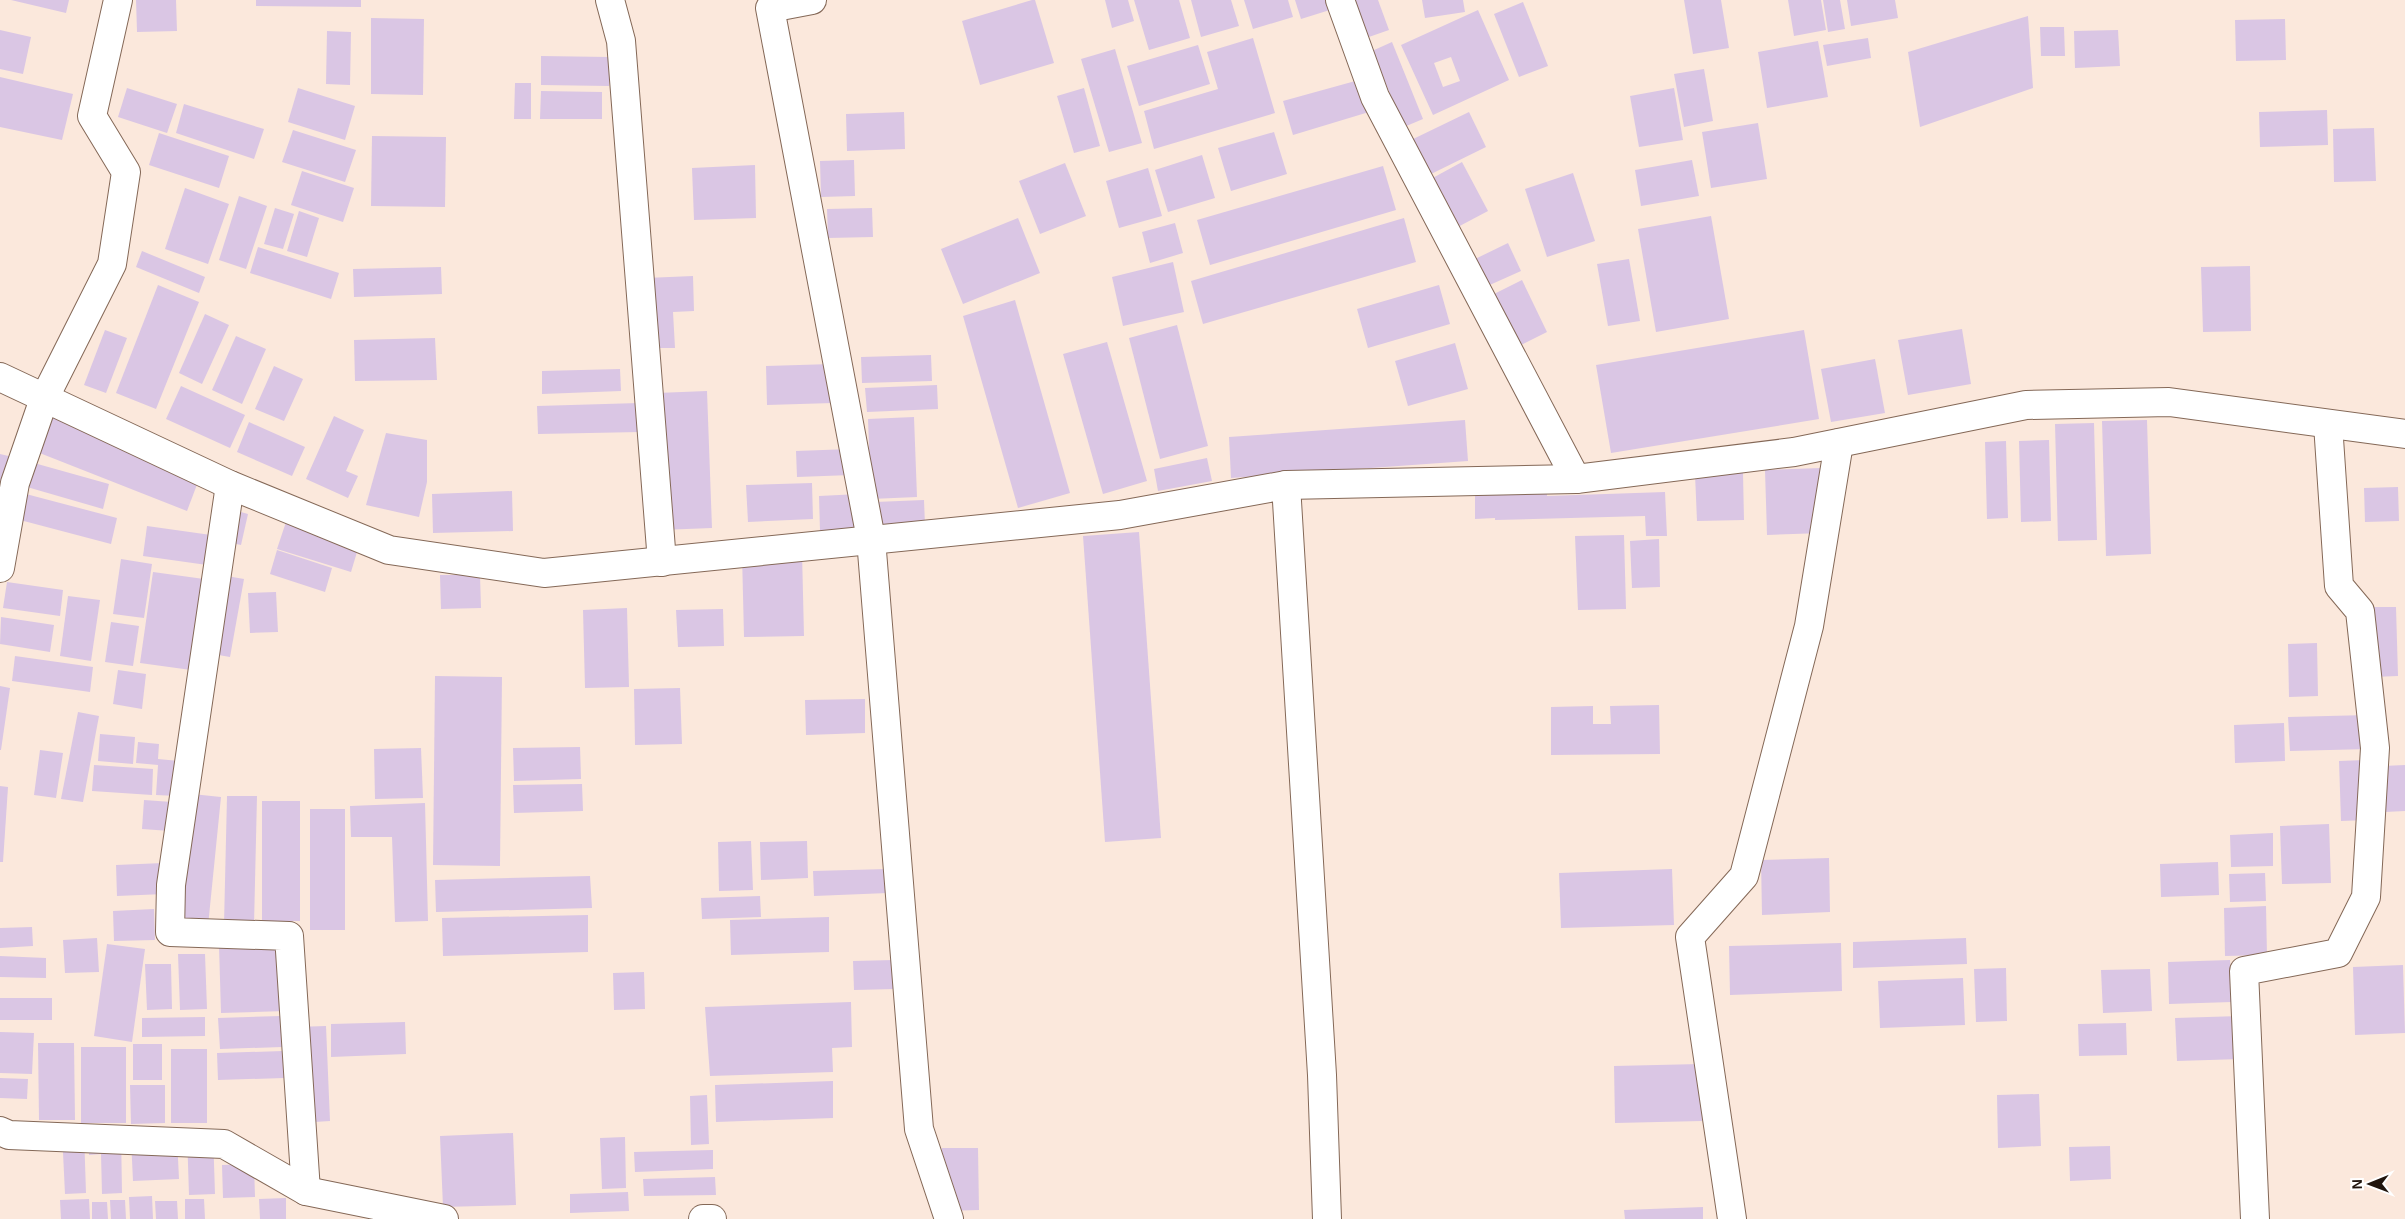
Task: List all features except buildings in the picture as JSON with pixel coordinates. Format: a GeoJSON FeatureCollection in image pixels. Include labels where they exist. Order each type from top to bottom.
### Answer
{"type":"FeatureCollection","features":[{"type":"Feature","properties":{"kind":"street"},"geometry":{"type":"LineString","coordinates":[[0,568],[15,483],[44,399],[112,264],[126,172],[92,116],[118,0]]}},
{"type":"Feature","properties":{"kind":"street"},"geometry":{"type":"LineString","coordinates":[[610,0],[621,41],[662,562]]}},
{"type":"Feature","properties":{"kind":"street"},"geometry":{"type":"LineString","coordinates":[[812,0],[770,8],[871,539],[919,1129],[949,1219]]}},
{"type":"Feature","properties":{"kind":"street"},"geometry":{"type":"LineString","coordinates":[[1340,0],[1375,97],[1576,479]]}},
{"type":"Feature","properties":{"kind":"street"},"geometry":{"type":"LineString","coordinates":[[0,377],[230,485],[389,550],[544,573],[1120,515],[1286,485],[1576,479],[1794,452],[2026,405],[2169,402],[2405,434]]}},
{"type":"Feature","properties":{"kind":"street"},"geometry":{"type":"LineString","coordinates":[[2255,1219],[2244,971],[2338,953],[2366,897],[2375,748],[2360,611],[2339,586],[2328,424]]}},
{"type":"Feature","properties":{"kind":"street"},"geometry":{"type":"LineString","coordinates":[[1732,1219],[1690,937],[1744,876],[1809,626],[1839,443]]}},
{"type":"Feature","properties":{"kind":"street"},"geometry":{"type":"LineString","coordinates":[[230,485],[171,884],[170,932],[289,936],[306,1190]]}},
{"type":"Feature","properties":{"kind":"street"},"geometry":{"type":"LineString","coordinates":[[1286,485],[1322,1065],[1327,1219]]}},
{"type":"Feature","properties":{"kind":"street"},"geometry":{"type":"LineString","coordinates":[[0,1131],[9,1135],[224,1144],[306,1190],[444,1219]]}},
{"type":"Feature","properties":{"kind":"street"},"geometry":{"type":"LineString","coordinates":[[704,1219],[712,1219]]}}]}
